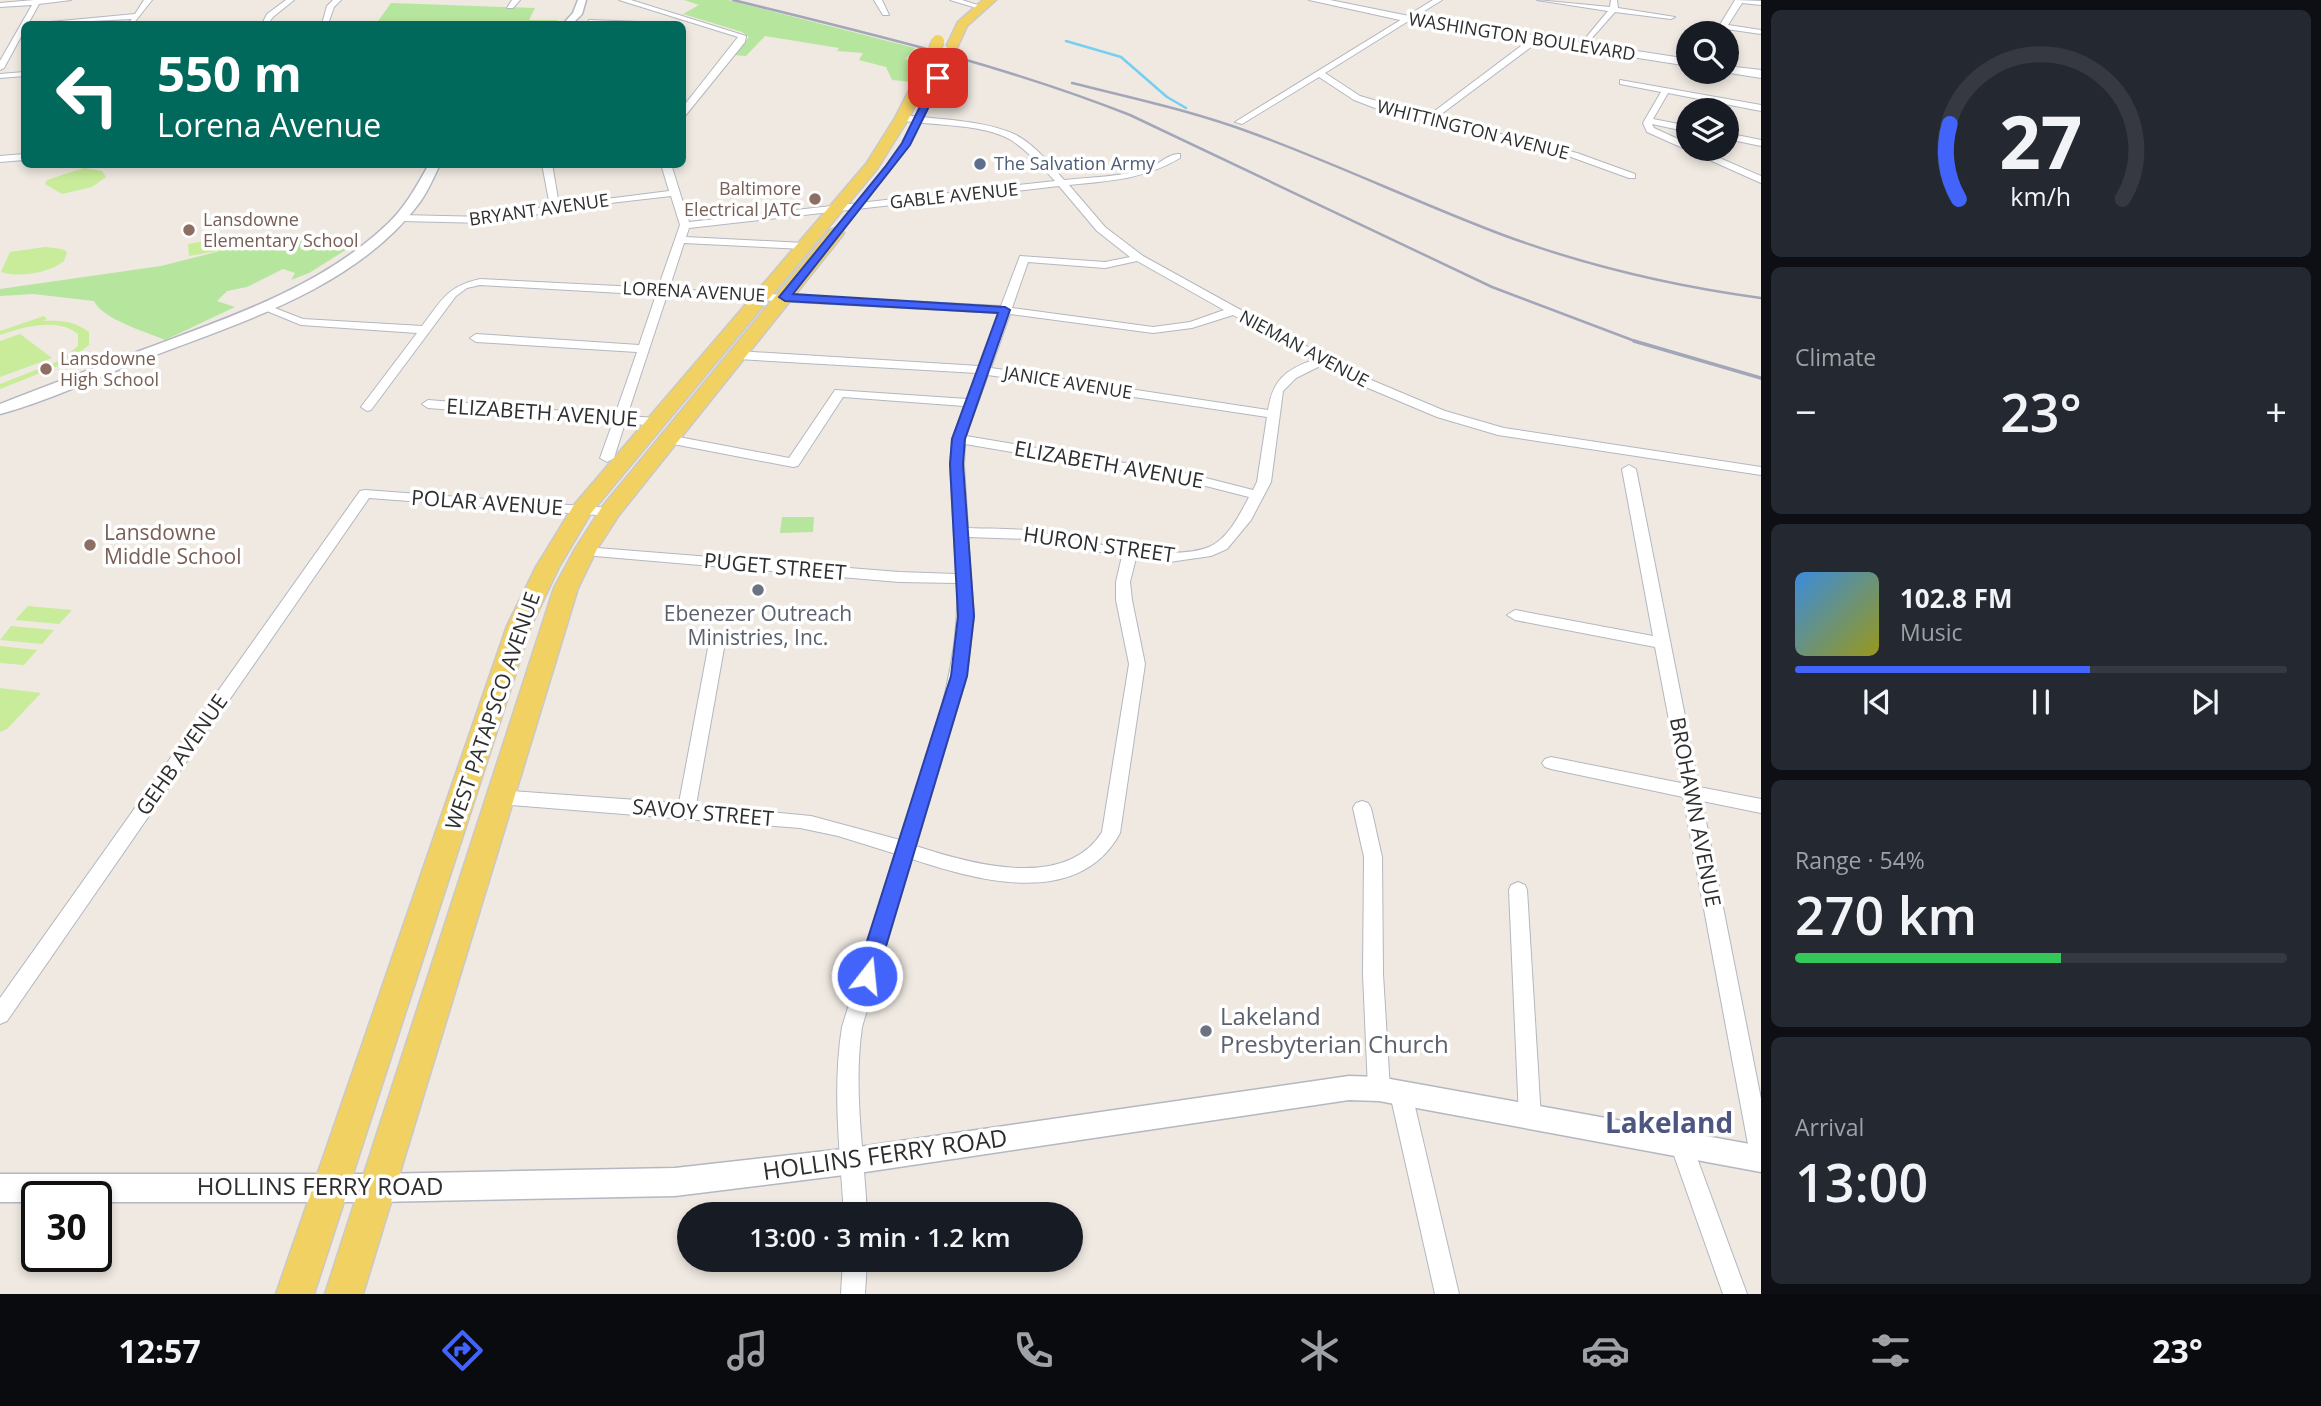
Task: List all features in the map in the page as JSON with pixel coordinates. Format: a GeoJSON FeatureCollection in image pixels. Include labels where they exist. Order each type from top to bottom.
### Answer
{"type":"FeatureCollection","features":[{"type":"Feature","properties":{"kind":"main road","name":"WASHINGTON BOULEVARD"},"geometry":{"type":"LineString","coordinates":[[1314,0],[1409,19],[1676,61]]}},
{"type":"Feature","properties":{"kind":"main road","name":"WEST PATAPSCO AVENUE"},"geometry":{"type":"LineString","coordinates":[[944,45],[962,24],[973,2]]}},
{"type":"Feature","properties":{"kind":"main road","name":"WEST PATAPSCO AVENUE"},"geometry":{"type":"LineString","coordinates":[[295,1294],[519,626],[556,550],[582,510],[737,355],[804,246],[888,169],[944,45],[973,2]]}},
{"type":"Feature","properties":{"kind":"main road"},"geometry":{"type":"LineString","coordinates":[[1739,71],[1761,75]]}},
{"type":"Feature","properties":{"kind":"main road","name":"WEST PATAPSCO AVENUE"},"geometry":{"type":"LineString","coordinates":[[344,1294],[498,797],[566,588],[586,549],[662,430],[846,208]]}},
{"type":"Feature","properties":{"kind":"street"},"geometry":{"type":"LineString","coordinates":[[0,5],[67,0]]}},
{"type":"Feature","properties":{"kind":"street"},"geometry":{"type":"LineString","coordinates":[[133,21],[148,0]]}},
{"type":"Feature","properties":{"kind":"street"},"geometry":{"type":"LineString","coordinates":[[267,21],[290,0]]}},
{"type":"Feature","properties":{"kind":"street"},"geometry":{"type":"LineString","coordinates":[[326,21],[331,6],[337,0]]}},
{"type":"Feature","properties":{"kind":"street"},"geometry":{"type":"LineString","coordinates":[[570,21],[577,14],[582,0]]}},
{"type":"Feature","properties":{"kind":"street"},"geometry":{"type":"LineString","coordinates":[[623,0],[742,36],[742,40],[686,109]]}},
{"type":"Feature","properties":{"kind":"street"},"geometry":{"type":"LineString","coordinates":[[878,0],[886,13]]}},
{"type":"Feature","properties":{"kind":"street"},"geometry":{"type":"LineString","coordinates":[[1239,122],[1438,0]]}},
{"type":"Feature","properties":{"kind":"street"},"geometry":{"type":"LineString","coordinates":[[1541,0],[1614,4],[1671,17]]}},
{"type":"Feature","properties":{"kind":"street"},"geometry":{"type":"LineString","coordinates":[[1727,21],[1740,0],[1761,4]]}},
{"type":"Feature","properties":{"kind":"street"},"geometry":{"type":"LineString","coordinates":[[26,21],[37,1]]}},
{"type":"Feature","properties":{"kind":"street"},"geometry":{"type":"LineString","coordinates":[[1583,46],[1614,4]]}},
{"type":"Feature","properties":{"kind":"street"},"geometry":{"type":"LineString","coordinates":[[655,20],[674,14]]}},
{"type":"Feature","properties":{"kind":"street"},"geometry":{"type":"LineString","coordinates":[[72,21],[137,16]]}},
{"type":"Feature","properties":{"kind":"street"},"geometry":{"type":"LineString","coordinates":[[1,64],[21,30]]}},
{"type":"Feature","properties":{"kind":"street"},"geometry":{"type":"LineString","coordinates":[[1739,31],[1761,32]]}},
{"type":"Feature","properties":{"kind":"street"},"geometry":{"type":"LineString","coordinates":[[726,43],[735,32]]}},
{"type":"Feature","properties":{"kind":"street"},"geometry":{"type":"LineString","coordinates":[[1428,120],[1536,39]]}},
{"type":"Feature","properties":{"kind":"street"},"geometry":{"type":"LineString","coordinates":[[10,50],[21,49]]}},
{"type":"Feature","properties":{"kind":"street","name":"WHITTINGTON AVENUE"},"geometry":{"type":"LineString","coordinates":[[1319,73],[1363,101],[1428,120],[1574,155],[1632,176]]}},
{"type":"Feature","properties":{"kind":"street"},"geometry":{"type":"LineString","coordinates":[[0,76],[21,74]]}},
{"type":"Feature","properties":{"kind":"street"},"geometry":{"type":"LineString","coordinates":[[1623,82],[1761,108]]}},
{"type":"Feature","properties":{"kind":"street"},"geometry":{"type":"LineString","coordinates":[[691,86],[689,93],[697,96]]}},
{"type":"Feature","properties":{"kind":"street"},"geometry":{"type":"LineString","coordinates":[[1666,90],[1648,121],[1650,131],[1758,175]]}},
{"type":"Feature","properties":{"kind":"street","name":"NIEMAN AVENUE"},"geometry":{"type":"LineString","coordinates":[[911,119],[972,125],[1013,137],[1033,151],[1101,229],[1139,258],[1323,360],[1401,398],[1478,426],[1538,438],[1761,471]]}},
{"type":"Feature","properties":{"kind":"street"},"geometry":{"type":"LineString","coordinates":[[1648,121],[1676,126]]}},
{"type":"Feature","properties":{"kind":"street"},"geometry":{"type":"LineString","coordinates":[[1739,138],[1761,143]]}},
{"type":"Feature","properties":{"kind":"street","name":"GABLE AVENUE"},"geometry":{"type":"LineString","coordinates":[[685,225],[1143,174],[1177,156]]}},
{"type":"Feature","properties":{"kind":"street"},"geometry":{"type":"LineString","coordinates":[[0,159],[21,157]]}},
{"type":"Feature","properties":{"kind":"street"},"geometry":{"type":"LineString","coordinates":[[0,409],[264,307],[329,273],[374,242],[401,218],[425,186],[433,168]]}},
{"type":"Feature","properties":{"kind":"street"},"geometry":{"type":"LineString","coordinates":[[548,168],[555,209]]}},
{"type":"Feature","properties":{"kind":"street"},"geometry":{"type":"LineString","coordinates":[[607,458],[685,225],[667,168]]}},
{"type":"Feature","properties":{"kind":"street","name":"BRYANT AVENUE"},"geometry":{"type":"LineString","coordinates":[[401,218],[486,220],[676,193]]}},
{"type":"Feature","properties":{"kind":"street"},"geometry":{"type":"LineString","coordinates":[[681,240],[804,246]]}},
{"type":"Feature","properties":{"kind":"street"},"geometry":{"type":"LineString","coordinates":[[854,1202],[846,1111],[846,1054],[904,850],[959,676],[966,616],[957,464],[959,439],[1024,258],[1105,265],[1139,258]]}},
{"type":"Feature","properties":{"kind":"street","name":"LORENA AVENUE"},"geometry":{"type":"LineString","coordinates":[[367,407],[457,289],[480,282],[1005,310],[1153,330],[1180,328],[1233,311]]}},
{"type":"Feature","properties":{"kind":"street"},"geometry":{"type":"LineString","coordinates":[[264,307],[301,323],[425,330]]}},
{"type":"Feature","properties":{"kind":"street"},"geometry":{"type":"LineString","coordinates":[[476,338],[644,349]]}},
{"type":"Feature","properties":{"kind":"street","name":"JANICE AVENUE"},"geometry":{"type":"LineString","coordinates":[[737,355],[982,370],[1272,414]]}},
{"type":"Feature","properties":{"kind":"street"},"geometry":{"type":"LineString","coordinates":[[1258,495],[1267,469],[1277,391],[1282,382],[1296,371],[1323,360]]}},
{"type":"Feature","properties":{"kind":"street","name":"ELIZABETH AVENUE"},"geometry":{"type":"LineString","coordinates":[[428,404],[620,419],[793,463],[839,393],[970,403]]}},
{"type":"Feature","properties":{"kind":"street","name":"ELIZABETH AVENUE"},"geometry":{"type":"LineString","coordinates":[[959,439],[1190,478],[1258,495]]}},
{"type":"Feature","properties":{"kind":"street","name":"BROHAWN AVENUE"},"geometry":{"type":"LineString","coordinates":[[1629,469],[1761,1157]]}},
{"type":"Feature","properties":{"kind":"street","name":"POLAR AVENUE"},"geometry":{"type":"LineString","coordinates":[[365,494],[610,512]]}},
{"type":"Feature","properties":{"kind":"street","name":"GEHB AVENUE"},"geometry":{"type":"LineString","coordinates":[[0,1015],[365,494]]}},
{"type":"Feature","properties":{"kind":"street","name":"HURON STREET"},"geometry":{"type":"LineString","coordinates":[[962,532],[1029,535],[1162,558],[1196,556],[1211,552],[1230,538],[1258,495]]}},
{"type":"Feature","properties":{"kind":"street","name":"PUGET STREET"},"geometry":{"type":"LineString","coordinates":[[586,549],[899,577],[964,579]]}},
{"type":"Feature","properties":{"kind":"street","name":"SAVOY STREET"},"geometry":{"type":"LineString","coordinates":[[498,797],[808,822],[860,834],[969,870],[1026,875],[1072,869],[1091,859],[1103,848],[1111,833],[1136,677],[1135,647],[1124,600],[1123,582],[1130,554]]}},
{"type":"Feature","properties":{"kind":"street"},"geometry":{"type":"LineString","coordinates":[[1515,615],[1662,643]]}},
{"type":"Feature","properties":{"kind":"street"},"geometry":{"type":"LineString","coordinates":[[686,811],[716,648]]}},
{"type":"Feature","properties":{"kind":"street"},"geometry":{"type":"LineString","coordinates":[[1551,763],[1761,806]]}},
{"type":"Feature","properties":{"kind":"street"},"geometry":{"type":"LineString","coordinates":[[1362,808],[1373,857],[1373,974],[1390,1091],[1447,1294]]}},
{"type":"Feature","properties":{"kind":"street"},"geometry":{"type":"LineString","coordinates":[[1518,890],[1530,1118]]}},
{"type":"Feature","properties":{"kind":"street","name":"HOLLINS FERRY ROAD"},"geometry":{"type":"LineString","coordinates":[[0,1188],[377,1188],[675,1182],[852,1161],[1318,1091],[1390,1091],[1682,1147],[1761,1157]]}},
{"type":"Feature","properties":{"kind":"street"},"geometry":{"type":"LineString","coordinates":[[1682,1147],[1735,1294]]}},
{"type":"Feature","properties":{"kind":"street"},"geometry":{"type":"LineString","coordinates":[[853,1294],[854,1272]]}},
{"type":"Feature","properties":{"kind":"green space"},"geometry":{"type":"Polygon","coordinates":[[[684,0],[728,0],[915,48],[905,59],[922,63],[913,82],[892,80],[886,67],[859,60],[863,53],[837,51],[839,48],[765,36],[746,56],[734,55],[749,37],[742,32],[683,14],[699,5],[684,0]]]}},
{"type":"Feature","properties":{"kind":"green space"},"geometry":{"type":"Polygon","coordinates":[[[391,3],[535,8],[529,20],[558,20],[557,21],[378,21],[391,3]]]}},
{"type":"Feature","properties":{"kind":"green space"},"geometry":{"type":"Polygon","coordinates":[[[84,168],[102,171],[106,177],[92,187],[62,194],[45,184],[47,180],[84,168]]]}},
{"type":"Feature","properties":{"kind":"green space"},"geometry":{"type":"Polygon","coordinates":[[[302,234],[323,237],[339,248],[353,240],[360,241],[309,273],[291,280],[295,273],[283,269],[247,287],[227,291],[217,301],[235,307],[165,340],[115,319],[94,301],[33,294],[0,296],[0,289],[161,266],[302,234]]]}},
{"type":"Feature","properties":{"kind":"green space"},"geometry":{"type":"Polygon","coordinates":[[[228,237],[230,249],[189,256],[188,244],[228,237]]]}},
{"type":"Feature","properties":{"kind":"green space"},"geometry":{"type":"Polygon","coordinates":[[[45,247],[67,252],[64,261],[50,269],[34,273],[1,272],[10,252],[45,247]]]}},
{"type":"Feature","properties":{"kind":"green space"},"geometry":{"type":"Polygon","coordinates":[[[44,316],[47,319],[43,321],[67,322],[84,328],[89,332],[89,345],[68,362],[0,389],[0,384],[61,360],[78,346],[78,334],[60,326],[40,325],[0,335],[0,331],[44,316]]]}},
{"type":"Feature","properties":{"kind":"green space"},"geometry":{"type":"Polygon","coordinates":[[[20,334],[52,358],[0,377],[0,341],[20,334]]]}},
{"type":"Feature","properties":{"kind":"green space"},"geometry":{"type":"Polygon","coordinates":[[[782,517],[814,517],[813,532],[780,533],[782,517]]]}},
{"type":"Feature","properties":{"kind":"green space"},"geometry":{"type":"Polygon","coordinates":[[[28,606],[72,610],[59,624],[15,620],[28,606]]]}},
{"type":"Feature","properties":{"kind":"green space"},"geometry":{"type":"Polygon","coordinates":[[[11,626],[54,630],[42,644],[0,640],[11,626]]]}},
{"type":"Feature","properties":{"kind":"green space"},"geometry":{"type":"Polygon","coordinates":[[[0,646],[37,650],[24,665],[0,663],[0,646]]]}},
{"type":"Feature","properties":{"kind":"green space"},"geometry":{"type":"Polygon","coordinates":[[[0,688],[41,693],[7,729],[0,732],[0,688]]]}},
{"type":"Feature","properties":{"kind":"waterway"},"geometry":{"type":"LineString","coordinates":[[1066,41],[1121,57],[1167,97],[1186,108]]}},
{"type":"Feature","properties":{"kind":"railway"},"geometry":{"type":"LineString","coordinates":[[733,0],[983,65],[1130,115],[1492,287],[1637,342]]}},
{"type":"Feature","properties":{"kind":"railway"},"geometry":{"type":"LineString","coordinates":[[1072,83],[1230,125],[1471,223],[1566,256],[1663,281],[1761,298]]}},
{"type":"Feature","properties":{"kind":"railway"},"geometry":{"type":"LineString","coordinates":[[1637,342],[1761,378]]}},
{"type":"Feature","properties":{"kind":"place","name":"The Salvation Army"},"geometry":{"type":"Point","coordinates":[980,164]}},
{"type":"Feature","properties":{"kind":"place","name":"Baltimore Electrical JATC"},"geometry":{"type":"Point","coordinates":[815,199]}},
{"type":"Feature","properties":{"kind":"place","name":"Lansdowne Elementary School"},"geometry":{"type":"Point","coordinates":[189,230]}},
{"type":"Feature","properties":{"kind":"place","name":"Lansdowne High School"},"geometry":{"type":"Point","coordinates":[46,369]}},
{"type":"Feature","properties":{"kind":"place","name":"Lansdowne Middle School"},"geometry":{"type":"Point","coordinates":[90,545]}},
{"type":"Feature","properties":{"kind":"place","name":"Ebenezer Outreach Ministries, Inc."},"geometry":{"type":"Point","coordinates":[758,590]}},
{"type":"Feature","properties":{"kind":"place","name":"Lakeland Presbyterian Church"},"geometry":{"type":"Point","coordinates":[1206,1031]}},
{"type":"Feature","properties":{"kind":"district","name":"Lakeland"},"geometry":{"type":"Point","coordinates":[1669,1123]}},
{"type":"Feature","properties":{"kind":"route"},"geometry":{"type":"LineString","coordinates":[[867,976],[959,676],[966,616],[957,464],[959,439],[963,421],[1005,310],[785,297],[888,169],[919,120],[938,78]]}}]}
